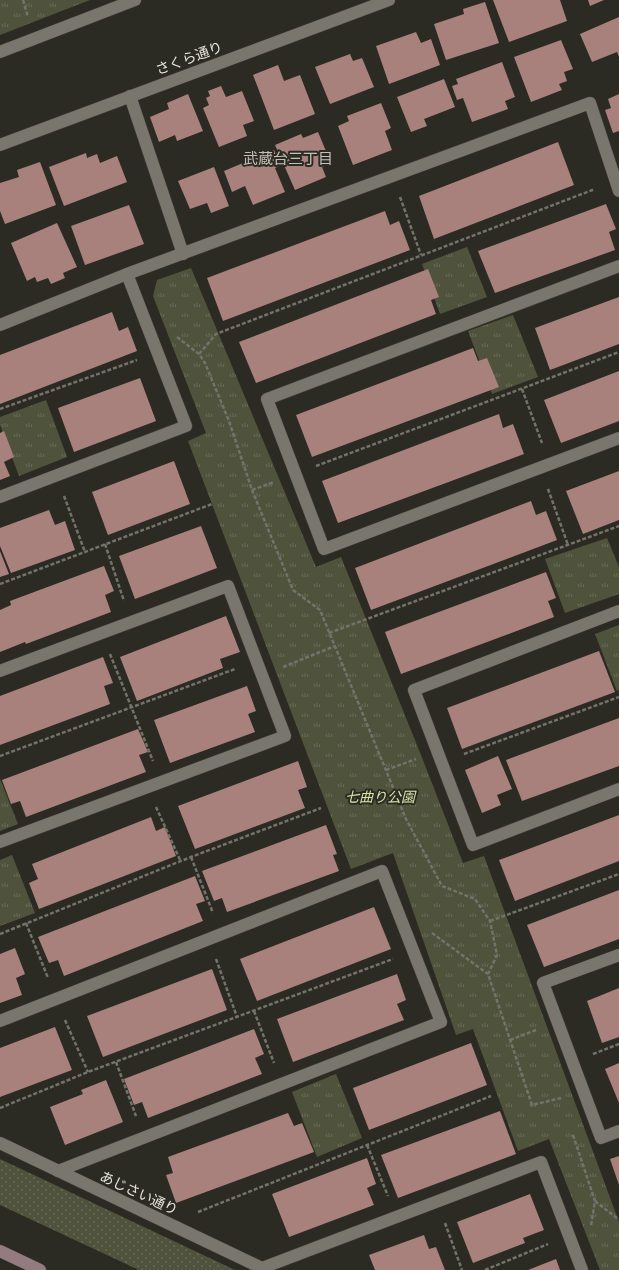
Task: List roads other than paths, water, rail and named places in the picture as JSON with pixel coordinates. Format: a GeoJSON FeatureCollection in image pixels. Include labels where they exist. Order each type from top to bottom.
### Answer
{"type":"FeatureCollection","features":[{"type":"Feature","properties":{"kind":"street"},"geometry":{"type":"LineString","coordinates":[[0,52],[135,0]]}},
{"type":"Feature","properties":{"kind":"street","name":"さくら通り"},"geometry":{"type":"LineString","coordinates":[[0,145],[389,0]]}},
{"type":"Feature","properties":{"kind":"street"},"geometry":{"type":"LineString","coordinates":[[130,96],[183,254]]}},
{"type":"Feature","properties":{"kind":"street"},"geometry":{"type":"LineString","coordinates":[[0,325],[127,274],[590,103],[617,186]]}},
{"type":"Feature","properties":{"kind":"street"},"geometry":{"type":"LineString","coordinates":[[619,266],[267,399],[324,549],[619,438]]}},
{"type":"Feature","properties":{"kind":"street"},"geometry":{"type":"LineString","coordinates":[[0,497],[186,426],[127,274]]}},
{"type":"Feature","properties":{"kind":"street"},"geometry":{"type":"LineString","coordinates":[[0,671],[228,586],[285,736],[0,842]]}},
{"type":"Feature","properties":{"kind":"street"},"geometry":{"type":"LineString","coordinates":[[619,611],[414,690],[473,845],[619,789]]}},
{"type":"Feature","properties":{"kind":"street"},"geometry":{"type":"LineString","coordinates":[[0,1021],[382,871],[414,951],[441,1022],[58,1171]]}},
{"type":"Feature","properties":{"kind":"street"},"geometry":{"type":"LineString","coordinates":[[619,955],[543,983],[601,1138],[619,1131]]}},
{"type":"Feature","properties":{"kind":"street","name":"あじさい通り"},"geometry":{"type":"LineString","coordinates":[[0,1144],[264,1269]]}},
{"type":"Feature","properties":{"kind":"street"},"geometry":{"type":"LineString","coordinates":[[264,1269],[541,1162],[582,1270]]}},
{"type":"Feature","properties":{"kind":"street"},"geometry":{"type":"LineString","coordinates":[[0,1251],[40,1270]]}},
{"type":"Feature","properties":{"kind":"district","name":"武蔵台三丁目"},"geometry":{"type":"Point","coordinates":[288,159]}},
{"type":"Feature","properties":{"kind":"park label","name":"七曲り公園"},"geometry":{"type":"Point","coordinates":[380,797]}}]}
